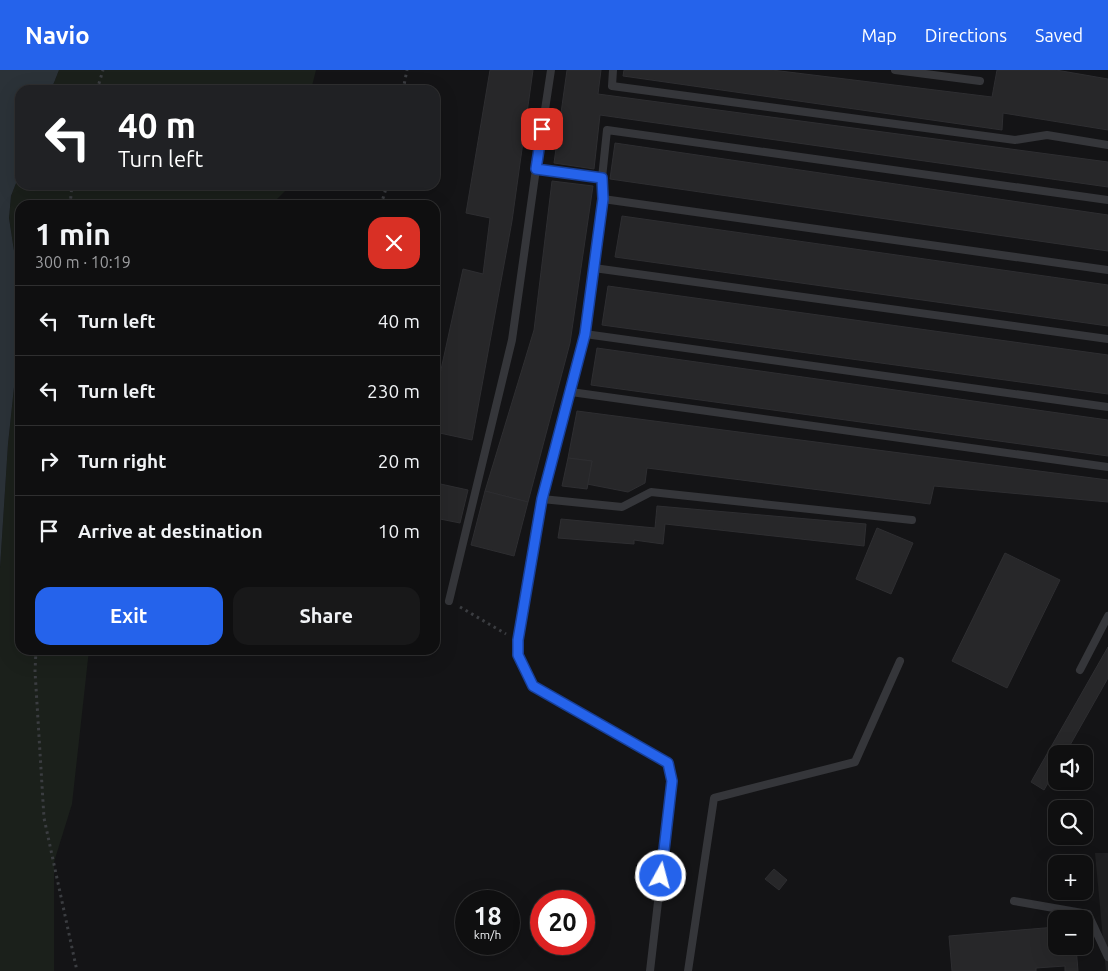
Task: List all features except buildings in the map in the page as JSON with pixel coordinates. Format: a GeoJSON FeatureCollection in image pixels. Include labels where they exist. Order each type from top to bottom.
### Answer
{"type":"FeatureCollection","features":[{"type":"Feature","properties":{"kind":"lane"},"geometry":{"type":"LineString","coordinates":[[449,601],[512,340],[551,70]]}},
{"type":"Feature","properties":{"kind":"lane"},"geometry":{"type":"LineString","coordinates":[[614,70],[612,86],[1015,140],[1047,135],[1108,145]]}},
{"type":"Feature","properties":{"kind":"lane"},"geometry":{"type":"LineString","coordinates":[[895,70],[980,81]]}},
{"type":"Feature","properties":{"kind":"lane"},"geometry":{"type":"LineString","coordinates":[[650,971],[672,781],[668,763],[533,686],[518,655],[518,640],[542,499],[585,334],[603,199],[602,178],[607,130],[1108,200]]}},
{"type":"Feature","properties":{"kind":"lane"},"geometry":{"type":"LineString","coordinates":[[536,169],[602,178]]}},
{"type":"Feature","properties":{"kind":"lane"},"geometry":{"type":"LineString","coordinates":[[603,199],[1108,270]]}},
{"type":"Feature","properties":{"kind":"lane"},"geometry":{"type":"LineString","coordinates":[[594,268],[1108,338]]}},
{"type":"Feature","properties":{"kind":"lane"},"geometry":{"type":"LineString","coordinates":[[585,334],[1108,406]]}},
{"type":"Feature","properties":{"kind":"lane"},"geometry":{"type":"LineString","coordinates":[[571,392],[1108,467]]}},
{"type":"Feature","properties":{"kind":"lane"},"geometry":{"type":"LineString","coordinates":[[542,499],[622,507],[651,492],[912,520]]}},
{"type":"Feature","properties":{"kind":"lane"},"geometry":{"type":"LineString","coordinates":[[1080,670],[1108,616]]}},
{"type":"Feature","properties":{"kind":"lane"},"geometry":{"type":"LineString","coordinates":[[688,971],[714,798],[855,762],[900,661]]}},
{"type":"Feature","properties":{"kind":"lane"},"geometry":{"type":"LineString","coordinates":[[1014,901],[1088,914],[1108,957]]}},
{"type":"Feature","properties":{"kind":"path"},"geometry":{"type":"LineString","coordinates":[[98,85],[102,70]]}},
{"type":"Feature","properties":{"kind":"path"},"geometry":{"type":"LineString","coordinates":[[404,85],[407,70]]}},
{"type":"Feature","properties":{"kind":"path"},"geometry":{"type":"LineString","coordinates":[[449,601],[518,640]]}},
{"type":"Feature","properties":{"kind":"path"},"geometry":{"type":"LineString","coordinates":[[36,655],[35,671],[44,818],[77,971]]}},
{"type":"Feature","properties":{"kind":"shaded area"},"geometry":{"type":"Polygon","coordinates":[[[0,70],[59,70],[53,85],[15,85],[15,186],[11,196],[9,218],[15,257],[15,378],[8,444],[0,568],[0,70]]]}},
{"type":"Feature","properties":{"kind":"shaded area"},"geometry":{"type":"Polygon","coordinates":[[[59,70],[316,70],[312,85],[53,85],[59,70]]]}},
{"type":"Feature","properties":{"kind":"shaded area"},"geometry":{"type":"Polygon","coordinates":[[[15,186],[15,190],[286,190],[276,200],[15,200],[15,257],[9,218],[11,196],[15,186]]]}},
{"type":"Feature","properties":{"kind":"shaded area"},"geometry":{"type":"Polygon","coordinates":[[[15,378],[15,655],[88,655],[72,804],[54,862],[54,971],[0,971],[0,568],[8,444],[15,378]]]}},
{"type":"Feature","properties":{"kind":"shaded area"},"geometry":{"type":"Polygon","coordinates":[[[1095,853],[1108,853],[1108,971],[1106,971],[1095,853]]]}},
{"type":"Feature","properties":{"kind":"route"},"geometry":{"type":"LineString","coordinates":[[542,129],[536,169],[602,178],[603,199],[585,334],[542,499],[518,640],[518,655],[533,686],[668,763],[672,781],[661,876]]}}]}
